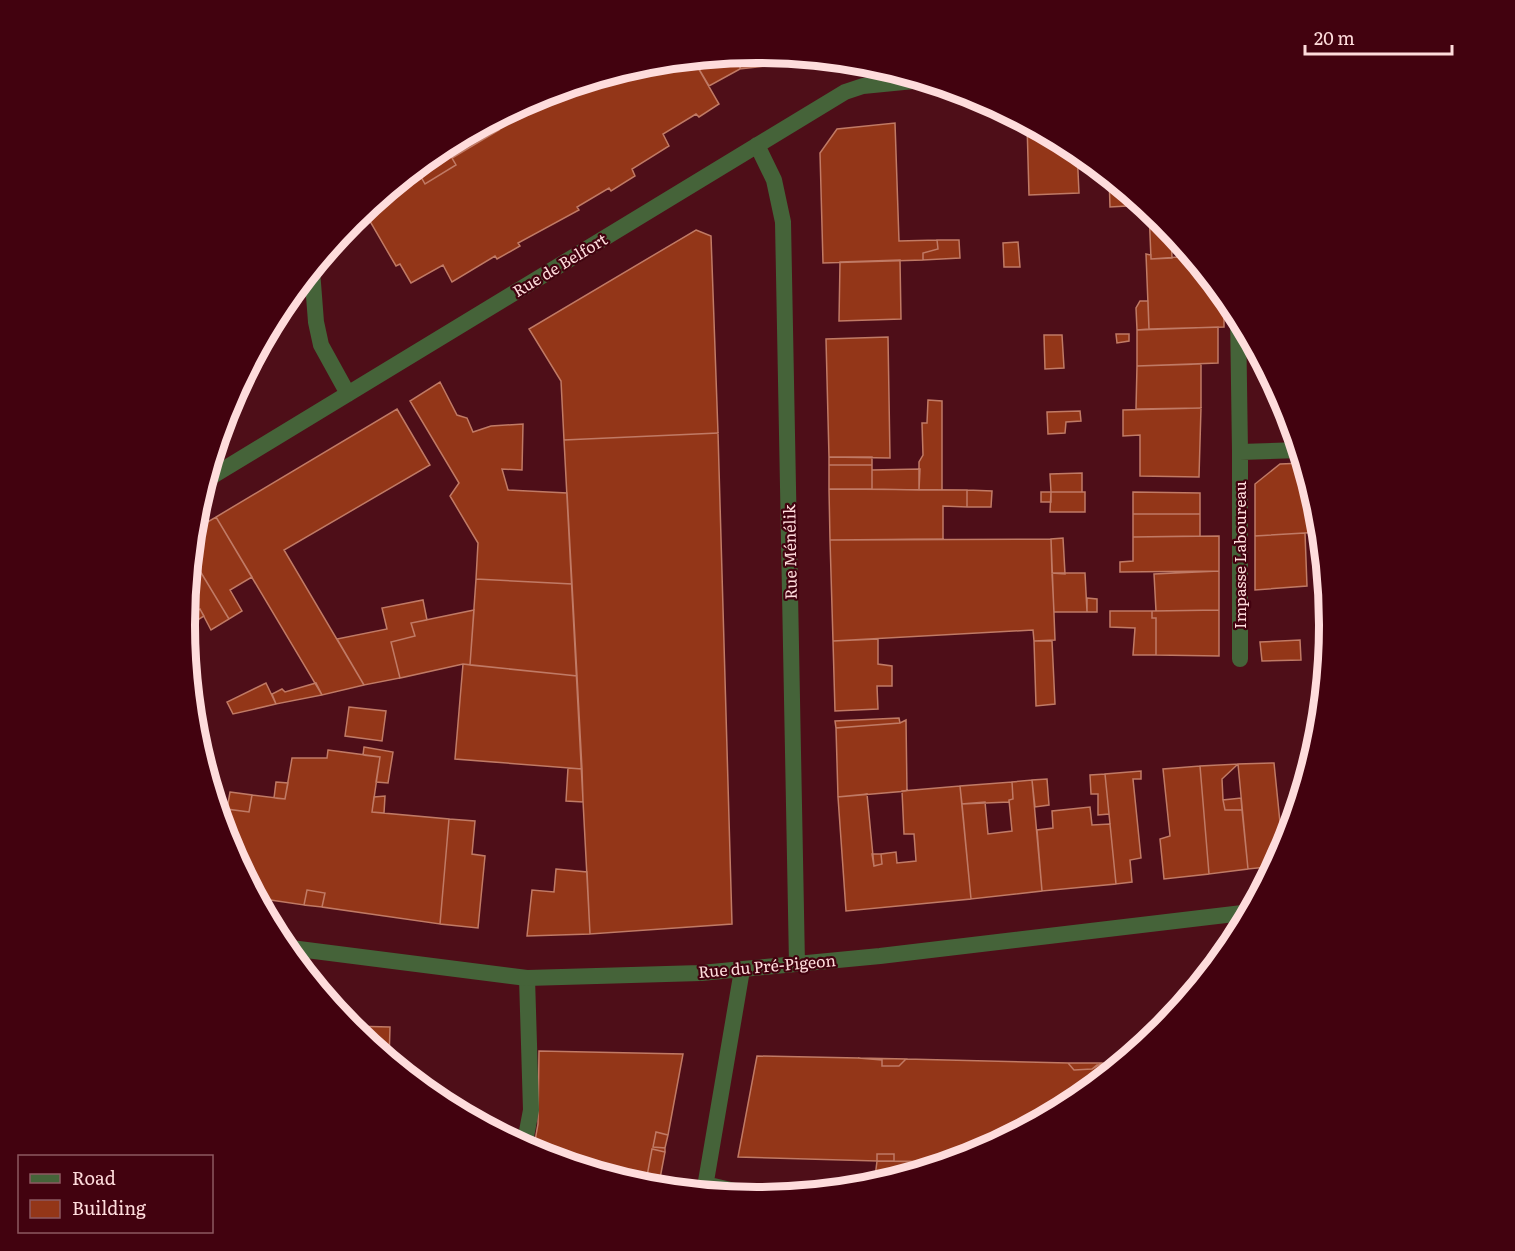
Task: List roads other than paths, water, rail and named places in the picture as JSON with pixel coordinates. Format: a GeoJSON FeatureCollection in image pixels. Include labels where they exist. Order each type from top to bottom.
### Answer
{"type":"FeatureCollection","features":[{"type":"Feature","properties":{"kind":"street","name":"Rue de Belfort"},"geometry":{"type":"LineString","coordinates":[[216,474],[845,92],[863,86],[899,81]]}},
{"type":"Feature","properties":{"kind":"street","name":"Rue Ménélik"},"geometry":{"type":"LineString","coordinates":[[757,145],[774,180],[783,222],[797,964]]}},
{"type":"Feature","properties":{"kind":"street"},"geometry":{"type":"LineString","coordinates":[[313,281],[316,322],[321,345],[348,394]]}},
{"type":"Feature","properties":{"kind":"street","name":"Impasse Laboureau"},"geometry":{"type":"LineString","coordinates":[[1238,334],[1240,659]]}},
{"type":"Feature","properties":{"kind":"street"},"geometry":{"type":"LineString","coordinates":[[1240,452],[1292,450]]}},
{"type":"Feature","properties":{"kind":"street","name":"Rue du Pré-Pigeon"},"geometry":{"type":"LineString","coordinates":[[297,948],[527,978],[742,969],[1241,913]]}},
{"type":"Feature","properties":{"kind":"street"},"geometry":{"type":"LineString","coordinates":[[705,1185],[742,969]]}},
{"type":"Feature","properties":{"kind":"street"},"geometry":{"type":"LineString","coordinates":[[526,1138],[531,1110],[527,978]]}}]}
